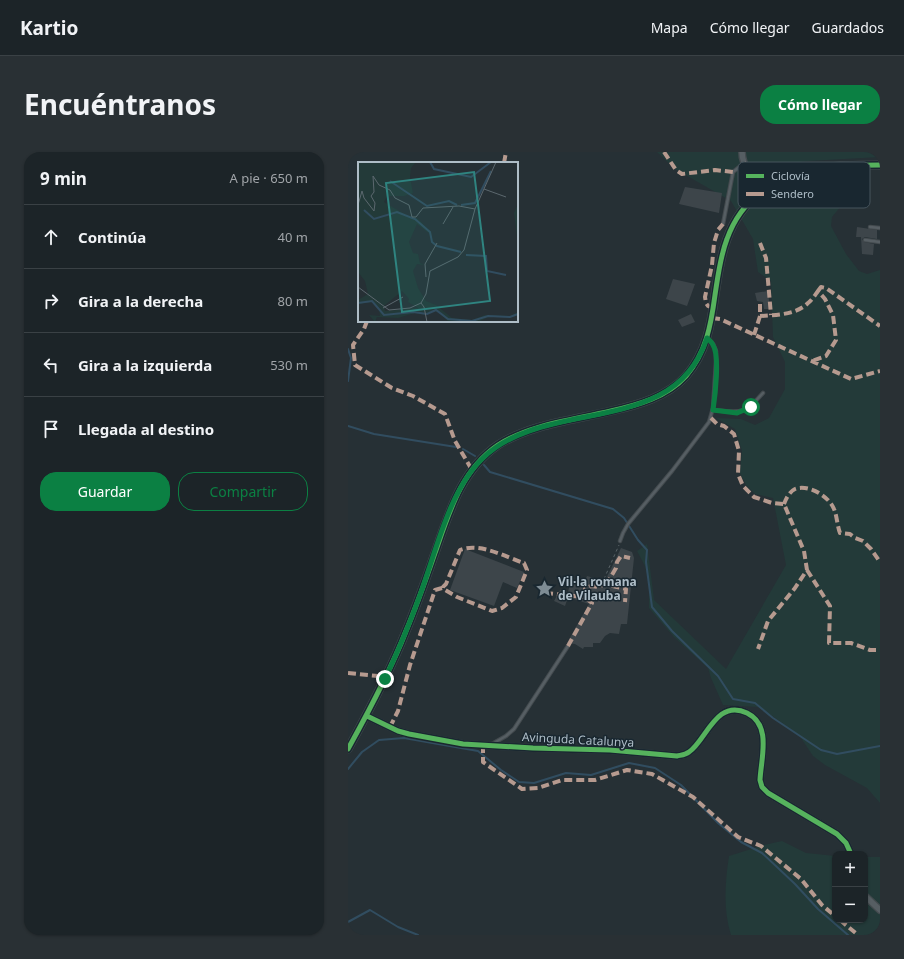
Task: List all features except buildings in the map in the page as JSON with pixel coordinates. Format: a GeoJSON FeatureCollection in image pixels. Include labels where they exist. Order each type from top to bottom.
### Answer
{"type":"FeatureCollection","features":[{"type":"Feature","properties":{"kind":"street"},"geometry":{"type":"LineString","coordinates":[[742,152],[744,162]]}},
{"type":"Feature","properties":{"kind":"street"},"geometry":{"type":"LineString","coordinates":[[870,165],[880,164]]}},
{"type":"Feature","properties":{"kind":"street"},"geometry":{"type":"LineString","coordinates":[[348,749],[381,688],[406,633],[451,509],[461,486],[477,464],[496,447],[526,432],[648,401],[675,387],[685,378],[694,366],[707,338],[712,318],[718,272],[727,239],[732,227],[744,208]]}},
{"type":"Feature","properties":{"kind":"street","name":"Avinguda Catalunya"},"geometry":{"type":"LineString","coordinates":[[367,716],[398,731],[463,744],[610,750],[677,756],[683,755],[692,750],[708,728],[727,711],[743,711],[756,719],[763,731],[760,780],[762,787],[768,793],[837,834],[846,843],[850,851]]}},
{"type":"Feature","properties":{"kind":"street"},"geometry":{"type":"LineString","coordinates":[[868,899],[880,910]]}},
{"type":"Feature","properties":{"kind":"lane"},"geometry":{"type":"LineString","coordinates":[[723,224],[733,172],[738,168]]}},
{"type":"Feature","properties":{"kind":"lane"},"geometry":{"type":"LineString","coordinates":[[870,226],[880,228]]}},
{"type":"Feature","properties":{"kind":"lane"},"geometry":{"type":"LineString","coordinates":[[865,240],[880,242]]}},
{"type":"Feature","properties":{"kind":"lane"},"geometry":{"type":"LineString","coordinates":[[620,541],[628,524],[672,471],[709,422],[713,410],[716,377],[716,351],[713,344],[707,338]]}},
{"type":"Feature","properties":{"kind":"lane"},"geometry":{"type":"LineString","coordinates":[[713,410],[737,413],[751,407],[763,393]]}},
{"type":"Feature","properties":{"kind":"lane"},"geometry":{"type":"LineString","coordinates":[[490,745],[506,736],[514,729],[568,646]]}},
{"type":"Feature","properties":{"kind":"path"},"geometry":{"type":"LineString","coordinates":[[604,579],[620,541]]}},
{"type":"Feature","properties":{"kind":"green space"},"geometry":{"type":"Polygon","coordinates":[[[657,152],[880,152],[880,157],[801,162],[738,162],[738,208],[839,208],[832,217],[831,226],[846,254],[859,271],[867,274],[880,270],[880,803],[867,788],[825,765],[813,756],[799,735],[771,715],[758,707],[723,705],[708,668],[674,637],[649,608],[649,583],[645,566],[637,551],[647,544],[654,600],[726,669],[786,565],[773,498],[755,494],[746,485],[740,473],[742,451],[735,429],[716,418],[741,419],[755,425],[769,418],[785,389],[785,362],[773,337],[771,281],[758,272],[753,239],[731,201],[675,169],[657,152]]]}},
{"type":"Feature","properties":{"kind":"green space"},"geometry":{"type":"Polygon","coordinates":[[[782,841],[806,853],[832,856],[832,923],[868,923],[868,857],[880,857],[880,935],[731,935],[728,925],[726,906],[726,876],[729,856],[782,841]]]}},
{"type":"Feature","properties":{"kind":"waterway"},"geometry":{"type":"LineString","coordinates":[[348,349],[351,358],[348,381]]}},
{"type":"Feature","properties":{"kind":"waterway"},"geometry":{"type":"LineString","coordinates":[[348,426],[374,434],[456,447]]}},
{"type":"Feature","properties":{"kind":"waterway"},"geometry":{"type":"LineString","coordinates":[[463,449],[475,456]]}},
{"type":"Feature","properties":{"kind":"waterway"},"geometry":{"type":"LineString","coordinates":[[484,465],[490,472],[613,509],[624,518],[638,540],[647,550],[646,562],[652,607],[672,631],[718,676],[733,699],[755,703],[773,718],[821,750],[837,754],[880,746]]}},
{"type":"Feature","properties":{"kind":"waterway"},"geometry":{"type":"LineString","coordinates":[[348,769],[362,752],[379,740],[404,738],[478,751],[501,770],[519,782],[534,783],[566,773],[591,775],[629,763],[655,768],[681,785],[718,823],[741,842],[762,853],[795,884],[818,909],[848,935]]}},
{"type":"Feature","properties":{"kind":"waterway"},"geometry":{"type":"LineString","coordinates":[[348,922],[370,910],[398,927],[418,935]]}},
{"type":"Feature","properties":{"kind":"marked path"},"geometry":{"type":"LineString","coordinates":[[504,162],[506,152]]}},
{"type":"Feature","properties":{"kind":"marked path"},"geometry":{"type":"LineString","coordinates":[[664,152],[676,170],[682,174],[715,170],[733,172]]}},
{"type":"Feature","properties":{"kind":"marked path"},"geometry":{"type":"LineString","coordinates":[[713,308],[708,306],[705,297],[712,265],[714,243],[718,230],[723,224]]}},
{"type":"Feature","properties":{"kind":"marked path"},"geometry":{"type":"LineString","coordinates":[[760,243],[766,258],[771,315]]}},
{"type":"Feature","properties":{"kind":"marked path"},"geometry":{"type":"LineString","coordinates":[[818,291],[821,287],[826,288],[880,326]]}},
{"type":"Feature","properties":{"kind":"marked path"},"geometry":{"type":"LineString","coordinates":[[760,316],[785,314],[798,310],[809,302],[818,291],[825,299],[833,315],[836,340],[826,356],[812,361]]}},
{"type":"Feature","properties":{"kind":"marked path"},"geometry":{"type":"LineString","coordinates":[[754,335],[760,316],[760,303]]}},
{"type":"Feature","properties":{"kind":"marked path"},"geometry":{"type":"LineString","coordinates":[[712,318],[720,319],[851,379],[880,371]]}},
{"type":"Feature","properties":{"kind":"marked path"},"geometry":{"type":"LineString","coordinates":[[367,322],[364,329],[353,345],[355,365],[392,388],[413,396],[445,414],[455,441],[472,470]]}},
{"type":"Feature","properties":{"kind":"marked path"},"geometry":{"type":"LineString","coordinates":[[711,418],[717,424],[724,426],[734,434],[739,451],[738,474],[743,486],[754,497],[772,503],[784,504],[804,551],[807,570],[795,588],[768,621],[758,649]]}},
{"type":"Feature","properties":{"kind":"marked path"},"geometry":{"type":"LineString","coordinates":[[784,504],[789,494],[795,489],[806,488],[818,492],[831,504],[835,512],[840,533],[850,534],[863,541],[880,562]]}},
{"type":"Feature","properties":{"kind":"marked path"},"geometry":{"type":"LineString","coordinates":[[390,727],[398,711],[410,665],[435,590],[442,588],[457,597],[492,611],[502,608],[516,597],[527,570],[524,563],[501,554],[484,549],[467,548],[460,550],[446,584],[442,588]]}},
{"type":"Feature","properties":{"kind":"marked path"},"geometry":{"type":"LineString","coordinates":[[606,585],[621,556],[630,558]]}},
{"type":"Feature","properties":{"kind":"marked path"},"geometry":{"type":"LineString","coordinates":[[807,570],[830,606],[829,643],[851,643],[870,650],[880,650]]}},
{"type":"Feature","properties":{"kind":"marked path"},"geometry":{"type":"LineString","coordinates":[[568,646],[592,603],[584,597],[585,589],[591,586],[600,587],[603,584],[626,589],[625,602]]}},
{"type":"Feature","properties":{"kind":"marked path"},"geometry":{"type":"LineString","coordinates":[[545,593],[584,597]]}},
{"type":"Feature","properties":{"kind":"marked path"},"geometry":{"type":"LineString","coordinates":[[348,673],[378,676],[385,679]]}},
{"type":"Feature","properties":{"kind":"marked path"},"geometry":{"type":"LineString","coordinates":[[483,745],[483,762],[522,789],[538,788],[562,780],[595,780],[627,770],[652,774],[693,797],[738,837],[761,846],[801,879],[822,905],[832,913]]}},
{"type":"Feature","properties":{"kind":"marked path"},"geometry":{"type":"LineString","coordinates":[[844,923],[858,935]]}},
{"type":"Feature","properties":{"kind":"cycle path"},"geometry":{"type":"LineString","coordinates":[[870,165],[880,165]]}},
{"type":"Feature","properties":{"kind":"cycle path"},"geometry":{"type":"LineString","coordinates":[[348,749],[400,646],[418,602],[451,508],[465,480],[485,455],[498,445],[511,438],[538,427],[642,403],[661,395],[686,376],[693,367],[703,348],[709,328],[720,267],[727,239],[733,225],[744,208]]}},
{"type":"Feature","properties":{"kind":"cycle path"},"geometry":{"type":"LineString","coordinates":[[367,716],[398,731],[463,744],[610,750],[677,756],[688,753],[695,747],[713,723],[727,711],[736,710],[747,713],[755,718],[760,725],[762,734],[763,752],[760,780],[762,787],[768,793],[837,834],[846,843],[850,851]]}},
{"type":"Feature","properties":{"kind":"place","name":"Vil·la romana de Vilauba"},"geometry":{"type":"Point","coordinates":[545,589]}},
{"type":"Feature","properties":{"kind":"route"},"geometry":{"type":"LineString","coordinates":[[385,679],[406,633],[451,509],[461,486],[477,464],[496,447],[520,434],[532,430],[628,407],[648,401],[663,394],[675,387],[685,378],[694,366],[707,338],[713,344],[716,351],[716,377],[713,410],[737,413],[751,407]]}}]}
